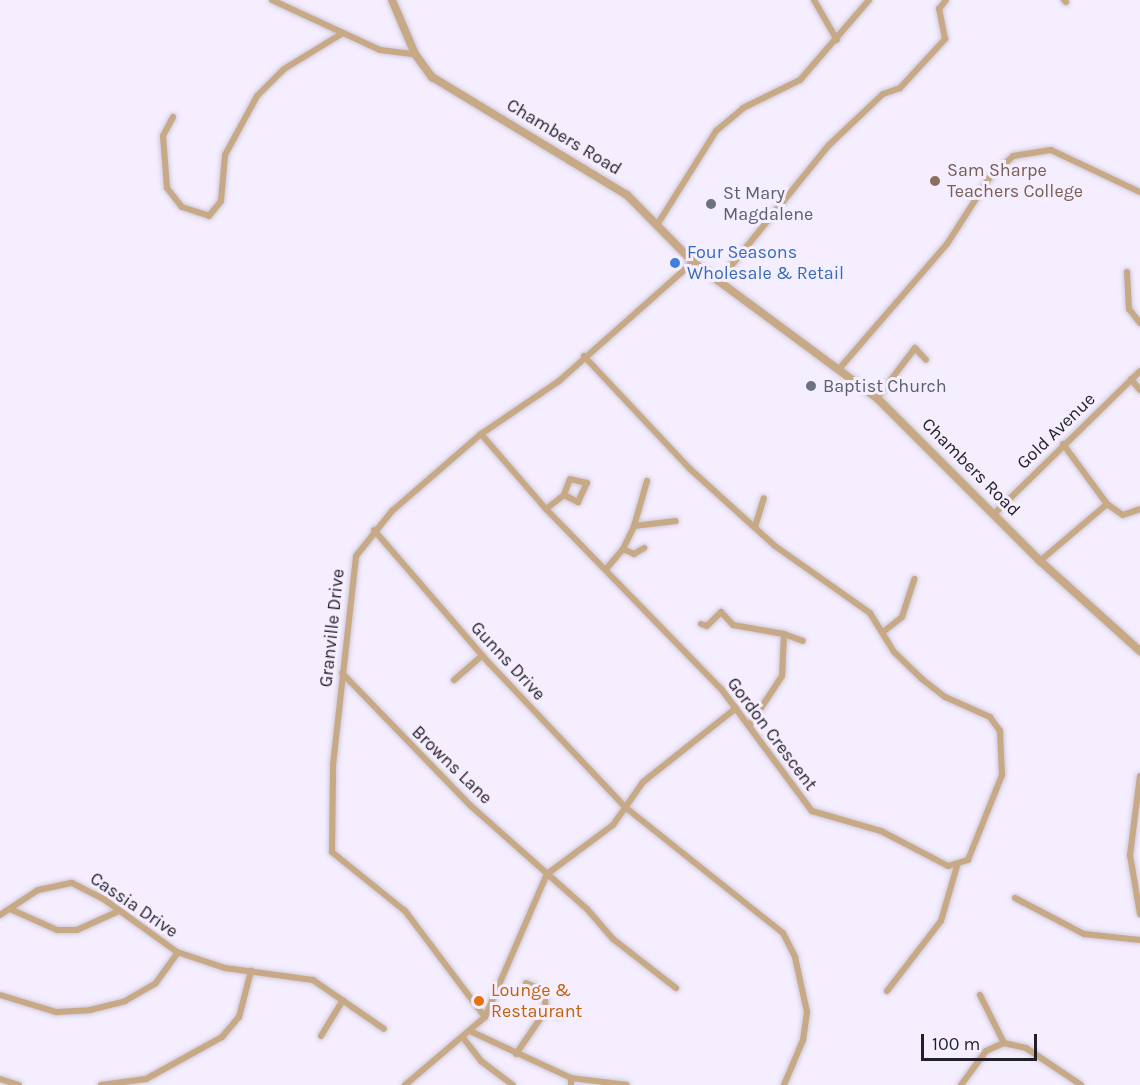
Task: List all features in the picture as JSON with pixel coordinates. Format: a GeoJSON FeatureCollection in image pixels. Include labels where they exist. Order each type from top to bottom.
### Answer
{"type":"FeatureCollection","features":[{"type":"Feature","properties":{"kind":"street"},"geometry":{"type":"LineString","coordinates":[[272,0],[380,50],[415,54]]}},
{"type":"Feature","properties":{"kind":"street","name":"Chambers Road"},"geometry":{"type":"LineString","coordinates":[[392,0],[415,54],[432,77],[594,170],[657,225],[693,262],[877,398],[1040,561],[1140,651]]}},
{"type":"Feature","properties":{"kind":"street"},"geometry":{"type":"LineString","coordinates":[[814,0],[837,40]]}},
{"type":"Feature","properties":{"kind":"street"},"geometry":{"type":"LineString","coordinates":[[657,225],[716,131],[743,108],[800,80],[837,40],[869,0]]}},
{"type":"Feature","properties":{"kind":"street"},"geometry":{"type":"LineString","coordinates":[[718,282],[829,145],[883,94],[900,88],[945,39],[945,18],[939,9],[946,0]]}},
{"type":"Feature","properties":{"kind":"street"},"geometry":{"type":"LineString","coordinates":[[173,117],[163,136],[167,188],[182,207],[209,216],[221,201],[225,155],[257,96],[284,69],[343,33]]}},
{"type":"Feature","properties":{"kind":"street"},"geometry":{"type":"LineString","coordinates":[[839,369],[947,244],[990,177],[1013,156],[1028,149],[1050,150],[1140,192]]}},
{"type":"Feature","properties":{"kind":"street","name":"Granville Drive"},"geometry":{"type":"LineString","coordinates":[[485,1017],[405,911],[332,852],[342,673],[350,583],[356,556],[374,530],[481,434],[559,381],[584,356],[693,262]]}},
{"type":"Feature","properties":{"kind":"street"},"geometry":{"type":"LineString","coordinates":[[1126,272],[1129,309],[1140,323]]}},
{"type":"Feature","properties":{"kind":"street"},"geometry":{"type":"LineString","coordinates":[[877,398],[915,348],[926,360]]}},
{"type":"Feature","properties":{"kind":"street"},"geometry":{"type":"LineString","coordinates":[[584,356],[690,469],[755,527],[870,613],[894,652],[922,679],[945,697],[990,717],[1000,731],[1002,775],[994,802],[968,860],[957,866],[941,921],[887,991]]}},
{"type":"Feature","properties":{"kind":"street","name":"Gold Avenue"},"geometry":{"type":"LineString","coordinates":[[994,514],[1140,371]]}},
{"type":"Feature","properties":{"kind":"street"},"geometry":{"type":"LineString","coordinates":[[1131,379],[1140,390]]}},
{"type":"Feature","properties":{"kind":"street","name":"Gordon Crescent"},"geometry":{"type":"LineString","coordinates":[[481,434],[546,510],[607,568],[735,708],[812,811],[881,831],[957,866]]}},
{"type":"Feature","properties":{"kind":"street"},"geometry":{"type":"LineString","coordinates":[[1064,444],[1107,504],[1122,514],[1140,509]]}},
{"type":"Feature","properties":{"kind":"street"},"geometry":{"type":"LineString","coordinates":[[607,568],[623,549],[634,526],[647,482]]}},
{"type":"Feature","properties":{"kind":"street"},"geometry":{"type":"LineString","coordinates":[[546,510],[564,495]]}},
{"type":"Feature","properties":{"kind":"street"},"geometry":{"type":"LineString","coordinates":[[755,527],[764,498]]}},
{"type":"Feature","properties":{"kind":"street"},"geometry":{"type":"LineString","coordinates":[[1040,561],[1107,504]]}},
{"type":"Feature","properties":{"kind":"street"},"geometry":{"type":"LineString","coordinates":[[634,526],[676,521]]}},
{"type":"Feature","properties":{"kind":"street","name":"Gunns Drive"},"geometry":{"type":"LineString","coordinates":[[374,530],[482,656],[625,807],[783,933],[795,957],[807,1012],[803,1040],[784,1085]]}},
{"type":"Feature","properties":{"kind":"street"},"geometry":{"type":"LineString","coordinates":[[623,549],[634,554],[644,548]]}},
{"type":"Feature","properties":{"kind":"street"},"geometry":{"type":"LineString","coordinates":[[883,632],[902,617],[914,579]]}},
{"type":"Feature","properties":{"kind":"street"},"geometry":{"type":"LineString","coordinates":[[701,624],[707,626],[721,612],[733,625],[784,634],[802,640]]}},
{"type":"Feature","properties":{"kind":"street"},"geometry":{"type":"LineString","coordinates":[[749,726],[782,676],[784,634]]}},
{"type":"Feature","properties":{"kind":"street"},"geometry":{"type":"LineString","coordinates":[[454,680],[482,656]]}},
{"type":"Feature","properties":{"kind":"street","name":"Browns Lane"},"geometry":{"type":"LineString","coordinates":[[342,673],[364,690],[432,769],[547,874],[613,939],[676,988]]}},
{"type":"Feature","properties":{"kind":"street"},"geometry":{"type":"LineString","coordinates":[[405,1085],[464,1039],[485,1017],[547,874],[613,825],[643,782],[735,708]]}},
{"type":"Feature","properties":{"kind":"street"},"geometry":{"type":"LineString","coordinates":[[1140,776],[1130,855],[1140,912]]}},
{"type":"Feature","properties":{"kind":"street","name":"Cassia Drive"},"geometry":{"type":"LineString","coordinates":[[0,915],[38,890],[72,883],[119,911],[178,952],[251,971],[292,973],[343,1000],[384,1029]]}},
{"type":"Feature","properties":{"kind":"street"},"geometry":{"type":"LineString","coordinates":[[1015,898],[1084,934],[1140,940]]}},
{"type":"Feature","properties":{"kind":"street"},"geometry":{"type":"LineString","coordinates":[[10,909],[57,930],[77,930],[119,911]]}},
{"type":"Feature","properties":{"kind":"street"},"geometry":{"type":"LineString","coordinates":[[0,995],[56,1012],[90,1010],[125,1001],[155,984],[178,952]]}},
{"type":"Feature","properties":{"kind":"street"},"geometry":{"type":"LineString","coordinates":[[101,1085],[146,1078],[222,1037],[239,1017],[251,971]]}},
{"type":"Feature","properties":{"kind":"street"},"geometry":{"type":"LineString","coordinates":[[516,1054],[546,1010],[544,991],[526,983]]}},
{"type":"Feature","properties":{"kind":"street"},"geometry":{"type":"LineString","coordinates":[[980,995],[1004,1043]]}},
{"type":"Feature","properties":{"kind":"street"},"geometry":{"type":"LineString","coordinates":[[321,1036],[343,1000]]}},
{"type":"Feature","properties":{"kind":"street"},"geometry":{"type":"LineString","coordinates":[[546,1010],[560,1015]]}},
{"type":"Feature","properties":{"kind":"street"},"geometry":{"type":"LineString","coordinates":[[472,1032],[571,1081],[627,1085]]}},
{"type":"Feature","properties":{"kind":"street"},"geometry":{"type":"LineString","coordinates":[[464,1039],[481,1061],[513,1085]]}},
{"type":"Feature","properties":{"kind":"street"},"geometry":{"type":"LineString","coordinates":[[961,1085],[986,1051],[1004,1043],[1026,1048],[1071,1082],[1081,1085]]}},
{"type":"Feature","properties":{"kind":"street"},"geometry":{"type":"LineString","coordinates":[[0,1079],[19,1085]]}},
{"type":"Feature","properties":{"kind":"place","name":"Sam Sharpe Teachers College"},"geometry":{"type":"Point","coordinates":[935,181]}},
{"type":"Feature","properties":{"kind":"place","name":"St Mary Magdalene"},"geometry":{"type":"Point","coordinates":[711,204]}},
{"type":"Feature","properties":{"kind":"place","name":"Four Seasons Wholesale & Retail"},"geometry":{"type":"Point","coordinates":[675,263]}},
{"type":"Feature","properties":{"kind":"place","name":"Baptist Church"},"geometry":{"type":"Point","coordinates":[811,386]}},
{"type":"Feature","properties":{"kind":"place","name":"Lounge & Restaurant"},"geometry":{"type":"Point","coordinates":[479,1001]}}]}
